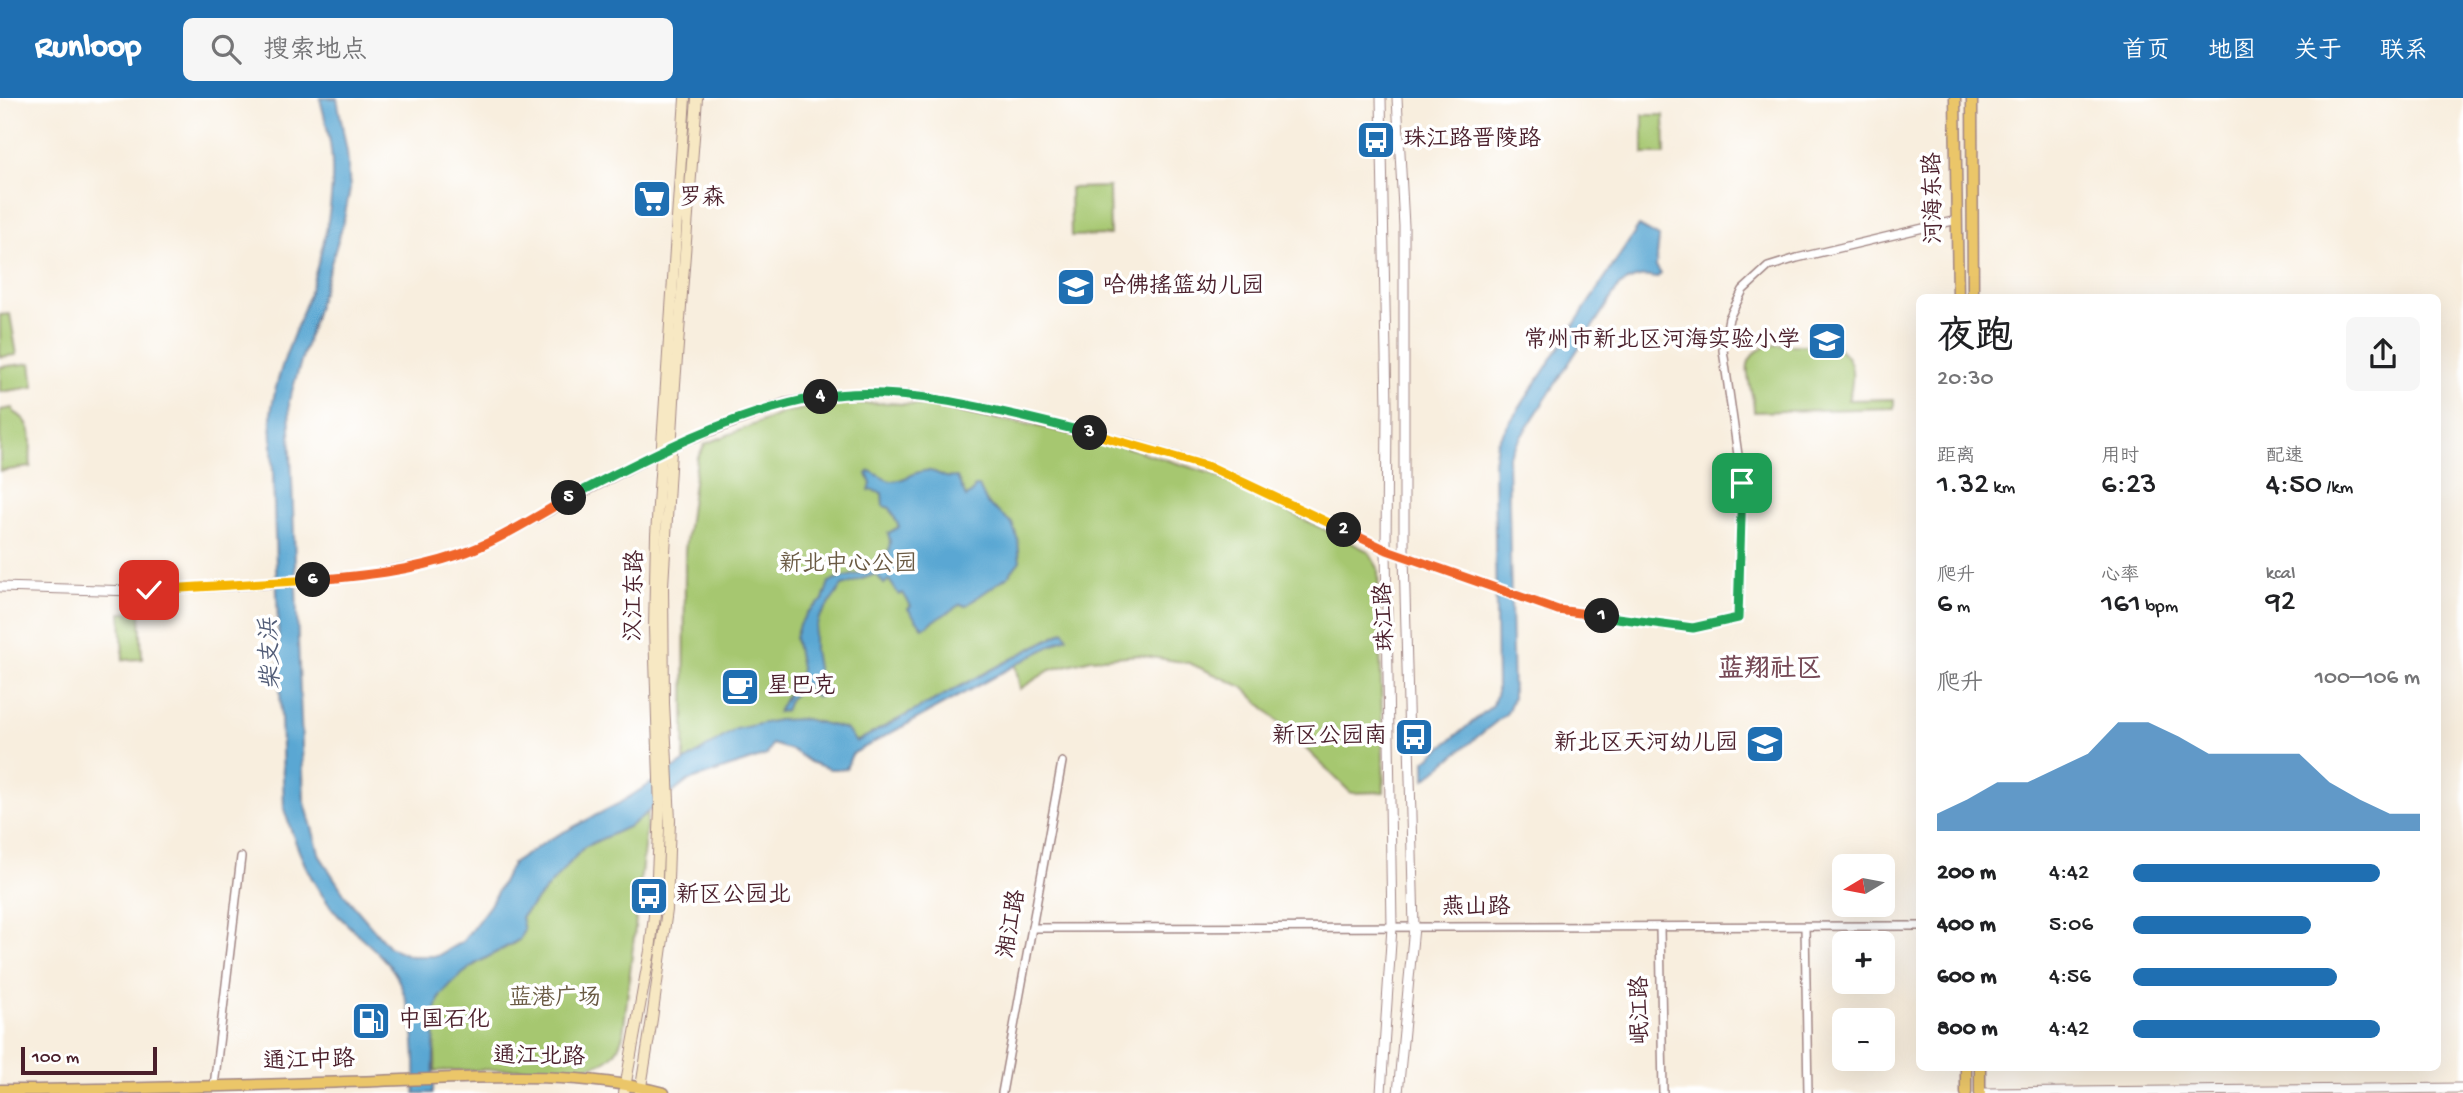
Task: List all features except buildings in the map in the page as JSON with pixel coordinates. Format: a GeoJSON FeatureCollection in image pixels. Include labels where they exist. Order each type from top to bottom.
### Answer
{"type":"FeatureCollection","features":[{"type":"Feature","properties":{"kind":"main road","name":"汉江东路"},"geometry":{"type":"LineString","coordinates":[[625,1089],[652,938],[656,897],[660,809],[654,629],[660,451],[678,233],[685,98]]}},
{"type":"Feature","properties":{"kind":"main road","name":"汉江东路"},"geometry":{"type":"LineString","coordinates":[[640,1090],[667,910],[669,800],[664,703],[663,586],[696,98]]}},
{"type":"Feature","properties":{"kind":"main road","name":"河海东路"},"geometry":{"type":"LineString","coordinates":[[1955,98],[1958,294]]}},
{"type":"Feature","properties":{"kind":"main road","name":"河海东路"},"geometry":{"type":"LineString","coordinates":[[1972,98],[1973,294]]}},
{"type":"Feature","properties":{"kind":"main road"},"geometry":{"type":"LineString","coordinates":[[1966,1071],[1966,1093]]}},
{"type":"Feature","properties":{"kind":"main road"},"geometry":{"type":"LineString","coordinates":[[1980,1071],[1982,1093]]}},
{"type":"Feature","properties":{"kind":"main road","name":"通江北路"},"geometry":{"type":"LineString","coordinates":[[409,1080],[579,1078],[640,1090]]}},
{"type":"Feature","properties":{"kind":"main road","name":"通江中路"},"geometry":{"type":"LineString","coordinates":[[0,1090],[409,1080]]}},
{"type":"Feature","properties":{"kind":"main road"},"geometry":{"type":"LineString","coordinates":[[640,1090],[664,1093]]}},
{"type":"Feature","properties":{"kind":"street","name":"珠江路"},"geometry":{"type":"LineString","coordinates":[[1381,98],[1392,928],[1381,1093]]}},
{"type":"Feature","properties":{"kind":"street","name":"珠江路"},"geometry":{"type":"LineString","coordinates":[[1397,98],[1404,226],[1404,556],[1414,927],[1398,1093]]}},
{"type":"Feature","properties":{"kind":"street"},"geometry":{"type":"LineString","coordinates":[[0,587],[134,591],[366,576],[460,555],[496,539],[660,451],[785,403],[835,395],[890,394],[934,399],[1126,442],[1213,468],[1387,550],[1558,610],[1693,628],[1738,618],[1742,483],[1723,350],[1729,317],[1743,290],[1768,267],[1797,257],[1956,220]]}},
{"type":"Feature","properties":{"kind":"street","name":"湘江路"},"geometry":{"type":"LineString","coordinates":[[1002,1093],[1062,762]]}},
{"type":"Feature","properties":{"kind":"street"},"geometry":{"type":"LineString","coordinates":[[215,1086],[242,858]]}},
{"type":"Feature","properties":{"kind":"street","name":"燕山路"},"geometry":{"type":"LineString","coordinates":[[1032,928],[1916,926]]}},
{"type":"Feature","properties":{"kind":"street","name":"岷江路"},"geometry":{"type":"LineString","coordinates":[[1660,927],[1663,1093]]}},
{"type":"Feature","properties":{"kind":"street"},"geometry":{"type":"LineString","coordinates":[[1805,927],[1808,1093]]}},
{"type":"Feature","properties":{"kind":"street"},"geometry":{"type":"LineString","coordinates":[[1982,1093],[2463,1088]]}},
{"type":"Feature","properties":{"kind":"green space"},"geometry":{"type":"Polygon","coordinates":[[[1643,115],[1664,115],[1665,154],[1643,154],[1643,115]]]}},
{"type":"Feature","properties":{"kind":"green space"},"geometry":{"type":"Polygon","coordinates":[[[1109,187],[1110,235],[1071,236],[1070,188],[1109,187]]]}},
{"type":"Feature","properties":{"kind":"green space"},"geometry":{"type":"Polygon","coordinates":[[[10,314],[17,355],[0,357],[0,315],[10,314]]]}},
{"type":"Feature","properties":{"kind":"green space"},"geometry":{"type":"Polygon","coordinates":[[[1769,345],[1833,345],[1846,355],[1852,368],[1848,400],[1894,399],[1894,408],[1754,412],[1748,366],[1757,351],[1769,345]]]}},
{"type":"Feature","properties":{"kind":"green space"},"geometry":{"type":"Polygon","coordinates":[[[31,363],[34,387],[0,392],[0,367],[31,363]]]}},
{"type":"Feature","properties":{"kind":"green space","name":"新北中心公园"},"geometry":{"type":"Polygon","coordinates":[[[890,403],[927,406],[1047,428],[1125,447],[1212,474],[1368,551],[1378,568],[1384,792],[1351,793],[1243,687],[1189,663],[1138,655],[1091,659],[1050,670],[1020,689],[1015,664],[1066,637],[1064,631],[856,742],[845,729],[805,719],[684,761],[685,550],[697,459],[705,444],[783,413],[828,404],[890,403]]]}},
{"type":"Feature","properties":{"kind":"green space"},"geometry":{"type":"Polygon","coordinates":[[[13,408],[30,430],[31,467],[0,471],[0,410],[13,408]]]}},
{"type":"Feature","properties":{"kind":"green space"},"geometry":{"type":"Polygon","coordinates":[[[140,612],[142,659],[123,660],[121,613],[140,612]]]}},
{"type":"Feature","properties":{"kind":"green space","name":"蓝港广场"},"geometry":{"type":"Polygon","coordinates":[[[648,812],[623,1035],[614,1053],[606,1061],[587,1067],[435,1071],[435,1013],[446,988],[466,970],[518,940],[523,930],[521,917],[584,847],[630,826],[648,812]]]}},
{"type":"Feature","properties":{"kind":"water"},"geometry":{"type":"Polygon","coordinates":[[[320,98],[337,98],[347,152],[350,189],[343,224],[289,401],[304,799],[320,856],[347,898],[389,947],[410,956],[437,956],[463,941],[490,905],[512,864],[550,839],[618,804],[736,729],[778,720],[805,719],[846,729],[856,742],[1064,631],[1067,637],[852,754],[846,769],[830,769],[810,762],[794,751],[772,744],[767,755],[688,781],[630,826],[584,847],[521,917],[524,930],[519,940],[475,964],[440,996],[435,1013],[433,1093],[415,1093],[411,1019],[397,977],[327,902],[299,851],[284,809],[271,414],[281,369],[318,265],[329,216],[332,157],[320,98]]]}},
{"type":"Feature","properties":{"kind":"water"},"geometry":{"type":"Polygon","coordinates":[[[1639,226],[1659,237],[1656,266],[1661,274],[1656,278],[1637,278],[1619,286],[1508,457],[1513,698],[1507,713],[1425,779],[1425,761],[1493,705],[1497,691],[1494,462],[1497,442],[1639,226]]]}},
{"type":"Feature","properties":{"kind":"water"},"geometry":{"type":"Polygon","coordinates":[[[870,471],[891,481],[925,471],[957,477],[966,497],[972,493],[975,486],[979,486],[987,503],[1012,523],[1018,540],[1020,561],[1008,576],[965,606],[961,604],[923,628],[908,609],[911,606],[903,593],[899,595],[889,580],[884,584],[876,574],[842,586],[819,618],[814,634],[814,650],[823,695],[817,697],[811,693],[808,685],[804,684],[789,700],[785,711],[778,712],[799,681],[801,668],[795,638],[799,625],[808,612],[823,600],[829,582],[887,562],[890,541],[888,533],[899,527],[890,508],[883,506],[882,493],[869,490],[871,484],[867,474],[870,471]]]}},
{"type":"Feature","properties":{"kind":"place","name":"珠江路晋陵路"},"geometry":{"type":"Point","coordinates":[1376,140]}},
{"type":"Feature","properties":{"kind":"place","name":"罗森"},"geometry":{"type":"Point","coordinates":[652,199]}},
{"type":"Feature","properties":{"kind":"place","name":"哈佛摇篮幼儿园"},"geometry":{"type":"Point","coordinates":[1076,287]}},
{"type":"Feature","properties":{"kind":"place","name":"常州市新北区河海实验小学"},"geometry":{"type":"Point","coordinates":[1827,341]}},
{"type":"Feature","properties":{"kind":"place","name":"星巴克"},"geometry":{"type":"Point","coordinates":[740,687]}},
{"type":"Feature","properties":{"kind":"place","name":"新区公园南"},"geometry":{"type":"Point","coordinates":[1414,737]}},
{"type":"Feature","properties":{"kind":"place","name":"新北区天河幼儿园"},"geometry":{"type":"Point","coordinates":[1765,744]}},
{"type":"Feature","properties":{"kind":"place","name":"新区公园北"},"geometry":{"type":"Point","coordinates":[649,896]}},
{"type":"Feature","properties":{"kind":"place","name":"中国石化"},"geometry":{"type":"Point","coordinates":[371,1021]}},
{"type":"Feature","properties":{"kind":"district","name":"蓝翔社区"},"geometry":{"type":"Point","coordinates":[1770,671]}},
{"type":"Feature","properties":{"kind":"route"},"geometry":{"type":"LineString","coordinates":[[149,590],[366,576],[460,555],[496,539],[671,446],[785,403],[835,395],[890,394],[934,399],[1126,442],[1213,468],[1387,550],[1558,610],[1693,628],[1738,618],[1742,483]]}},
{"type":"Feature","properties":{"kind":"water label","name":"柴支浜"},"geometry":{"type":"Point","coordinates":[272,654]}}]}
